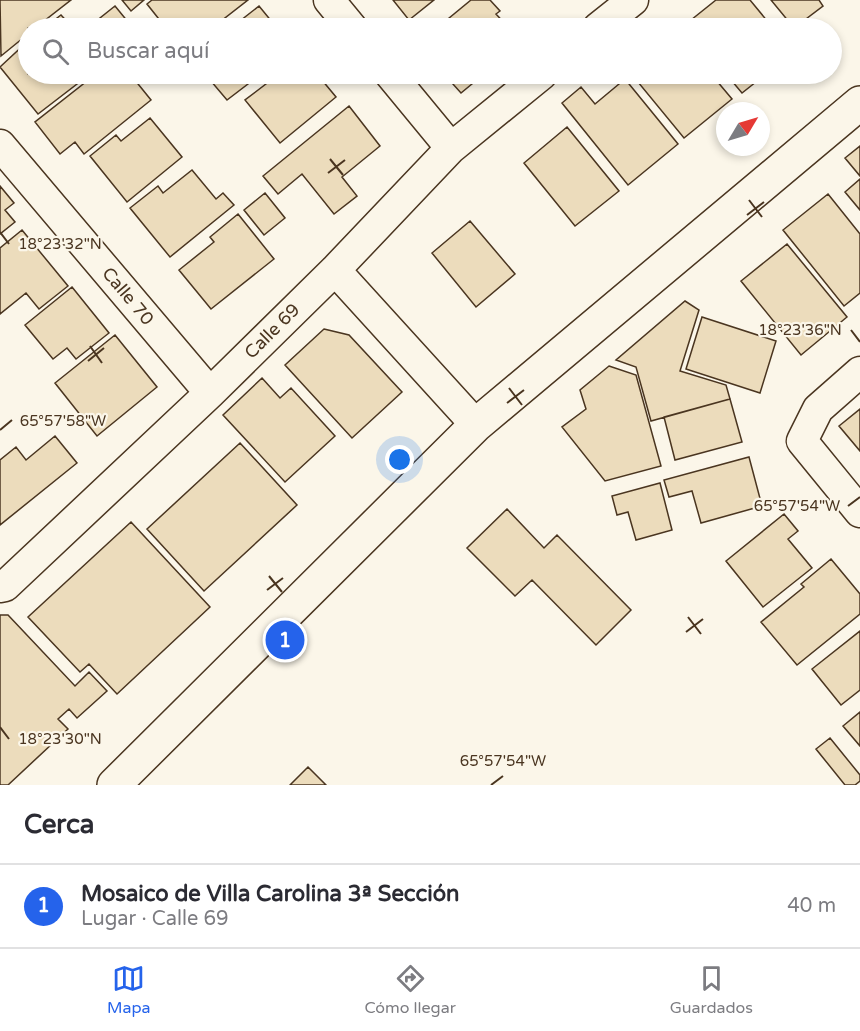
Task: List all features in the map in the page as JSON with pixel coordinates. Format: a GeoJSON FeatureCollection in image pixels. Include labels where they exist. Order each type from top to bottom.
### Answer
{"type":"FeatureCollection","features":[{"type":"Feature","properties":{"kind":"street"},"geometry":{"type":"LineString","coordinates":[[329,0],[344,18]]}},
{"type":"Feature","properties":{"kind":"street"},"geometry":{"type":"LineString","coordinates":[[610,18],[633,0]]}},
{"type":"Feature","properties":{"kind":"street"},"geometry":{"type":"LineString","coordinates":[[398,84],[451,148]]}},
{"type":"Feature","properties":{"kind":"street","name":"Calle 69"},"geometry":{"type":"LineString","coordinates":[[0,587],[5,586],[210,393],[335,270],[451,148],[530,84]]}},
{"type":"Feature","properties":{"kind":"street"},"geometry":{"type":"LineString","coordinates":[[114,785],[476,425],[860,103]]}},
{"type":"Feature","properties":{"kind":"street","name":"Calle 70"},"geometry":{"type":"LineString","coordinates":[[0,145],[210,393]]}},
{"type":"Feature","properties":{"kind":"street"},"geometry":{"type":"LineString","coordinates":[[335,270],[476,425]]}},
{"type":"Feature","properties":{"kind":"street"},"geometry":{"type":"LineString","coordinates":[[860,372],[818,409],[802,441],[860,512]]}},
{"type":"Feature","properties":{"kind":"building"},"geometry":{"type":"Polygon","coordinates":[[[0,0],[71,0],[48,18],[18,18],[18,42],[1,56],[0,0]]]}},
{"type":"Feature","properties":{"kind":"building"},"geometry":{"type":"Polygon","coordinates":[[[122,0],[144,0],[131,11],[122,0]]]}},
{"type":"Feature","properties":{"kind":"building"},"geometry":{"type":"Polygon","coordinates":[[[152,0],[248,0],[225,18],[158,18],[147,4],[152,0]]]}},
{"type":"Feature","properties":{"kind":"building"},"geometry":{"type":"Polygon","coordinates":[[[393,0],[434,0],[412,18],[407,18],[393,0]]]}},
{"type":"Feature","properties":{"kind":"building"},"geometry":{"type":"Polygon","coordinates":[[[471,0],[490,0],[500,11],[496,14],[500,18],[449,18],[471,0]]]}},
{"type":"Feature","properties":{"kind":"building"},"geometry":{"type":"Polygon","coordinates":[[[716,0],[750,0],[765,18],[694,18],[716,0]]]}},
{"type":"Feature","properties":{"kind":"building"},"geometry":{"type":"Polygon","coordinates":[[[771,0],[819,0],[823,6],[807,18],[786,18],[771,0]]]}},
{"type":"Feature","properties":{"kind":"building"},"geometry":{"type":"Polygon","coordinates":[[[115,6],[125,18],[100,18],[115,6]]]}},
{"type":"Feature","properties":{"kind":"building"},"geometry":{"type":"Polygon","coordinates":[[[259,6],[269,18],[244,18],[259,6]]]}},
{"type":"Feature","properties":{"kind":"building"},"geometry":{"type":"Polygon","coordinates":[[[18,50],[18,84],[77,84],[38,114],[0,67],[18,50]]]}},
{"type":"Feature","properties":{"kind":"building"},"geometry":{"type":"Polygon","coordinates":[[[83,84],[138,84],[151,100],[84,154],[75,142],[60,154],[35,122],[83,84]]]}},
{"type":"Feature","properties":{"kind":"building"},"geometry":{"type":"Polygon","coordinates":[[[213,84],[248,84],[227,100],[213,84]]]}},
{"type":"Feature","properties":{"kind":"building"},"geometry":{"type":"Polygon","coordinates":[[[266,84],[325,84],[336,97],[280,143],[245,100],[266,84]]]}},
{"type":"Feature","properties":{"kind":"building"},"geometry":{"type":"Polygon","coordinates":[[[453,84],[472,84],[461,93],[453,84]]]}},
{"type":"Feature","properties":{"kind":"building"},"geometry":{"type":"Polygon","coordinates":[[[619,84],[629,84],[678,144],[628,185],[562,103],[581,87],[595,104],[619,84]]]}},
{"type":"Feature","properties":{"kind":"building"},"geometry":{"type":"Polygon","coordinates":[[[640,84],[719,84],[732,99],[728,102],[716,102],[716,112],[684,138],[640,84]]]}},
{"type":"Feature","properties":{"kind":"building"},"geometry":{"type":"Polygon","coordinates":[[[734,84],[753,84],[742,93],[734,84]]]}},
{"type":"Feature","properties":{"kind":"building"},"geometry":{"type":"Polygon","coordinates":[[[349,106],[380,146],[342,177],[357,196],[334,214],[302,174],[278,194],[263,176],[349,106]]]}},
{"type":"Feature","properties":{"kind":"building"},"geometry":{"type":"Polygon","coordinates":[[[150,118],[182,157],[127,202],[90,156],[116,135],[121,141],[150,118]]]}},
{"type":"Feature","properties":{"kind":"building"},"geometry":{"type":"Polygon","coordinates":[[[567,127],[619,191],[575,226],[524,163],[567,127]]]}},
{"type":"Feature","properties":{"kind":"building"},"geometry":{"type":"Polygon","coordinates":[[[860,146],[860,176],[845,158],[860,146]]]}},
{"type":"Feature","properties":{"kind":"building"},"geometry":{"type":"Polygon","coordinates":[[[192,170],[216,199],[223,193],[234,205],[170,257],[130,208],[158,186],[163,193],[192,170]]]}},
{"type":"Feature","properties":{"kind":"building"},"geometry":{"type":"Polygon","coordinates":[[[860,179],[860,210],[845,192],[860,179]]]}},
{"type":"Feature","properties":{"kind":"building"},"geometry":{"type":"Polygon","coordinates":[[[0,186],[14,203],[5,210],[15,222],[0,234],[0,186]]]}},
{"type":"Feature","properties":{"kind":"building"},"geometry":{"type":"Polygon","coordinates":[[[265,193],[285,218],[264,235],[244,210],[265,193]]]}},
{"type":"Feature","properties":{"kind":"building"},"geometry":{"type":"Polygon","coordinates":[[[828,194],[860,234],[860,293],[844,306],[783,230],[828,194]]]}},
{"type":"Feature","properties":{"kind":"building"},"geometry":{"type":"Polygon","coordinates":[[[238,214],[274,259],[211,309],[179,270],[214,242],[210,237],[238,214]]]}},
{"type":"Feature","properties":{"kind":"building"},"geometry":{"type":"Polygon","coordinates":[[[470,221],[515,274],[476,307],[432,253],[470,221]]]}},
{"type":"Feature","properties":{"kind":"building"},"geometry":{"type":"Polygon","coordinates":[[[22,230],[68,286],[39,309],[26,293],[0,314],[0,248],[22,230]]]}},
{"type":"Feature","properties":{"kind":"building"},"geometry":{"type":"Polygon","coordinates":[[[787,244],[847,317],[801,355],[741,281],[787,244]]]}},
{"type":"Feature","properties":{"kind":"building"},"geometry":{"type":"Polygon","coordinates":[[[72,287],[109,333],[76,359],[67,348],[53,359],[25,325],[72,287]]]}},
{"type":"Feature","properties":{"kind":"building"},"geometry":{"type":"Polygon","coordinates":[[[685,301],[699,310],[680,371],[726,385],[730,399],[651,421],[636,367],[616,360],[685,301]]]}},
{"type":"Feature","properties":{"kind":"building"},"geometry":{"type":"Polygon","coordinates":[[[702,317],[776,341],[760,393],[686,369],[702,317]]]}},
{"type":"Feature","properties":{"kind":"building"},"geometry":{"type":"Polygon","coordinates":[[[324,329],[349,335],[402,392],[352,438],[285,365],[324,329]]]}},
{"type":"Feature","properties":{"kind":"building"},"geometry":{"type":"Polygon","coordinates":[[[115,335],[157,387],[97,436],[55,383],[115,335]]]}},
{"type":"Feature","properties":{"kind":"building"},"geometry":{"type":"Polygon","coordinates":[[[609,366],[636,375],[661,466],[605,481],[562,427],[586,409],[580,390],[609,366]]]}},
{"type":"Feature","properties":{"kind":"building"},"geometry":{"type":"Polygon","coordinates":[[[262,378],[280,398],[291,388],[335,436],[285,482],[223,415],[262,378]]]}},
{"type":"Feature","properties":{"kind":"building"},"geometry":{"type":"Polygon","coordinates":[[[730,399],[742,442],[675,460],[664,417],[730,399]]]}},
{"type":"Feature","properties":{"kind":"building"},"geometry":{"type":"Polygon","coordinates":[[[860,409],[860,451],[839,426],[860,409]]]}},
{"type":"Feature","properties":{"kind":"building"},"geometry":{"type":"Polygon","coordinates":[[[55,436],[77,463],[0,525],[0,460],[16,447],[26,460],[55,436]]]}},
{"type":"Feature","properties":{"kind":"building"},"geometry":{"type":"Polygon","coordinates":[[[240,443],[297,505],[204,591],[147,529],[240,443]]]}},
{"type":"Feature","properties":{"kind":"building"},"geometry":{"type":"Polygon","coordinates":[[[749,457],[762,506],[701,523],[692,491],[669,497],[664,480],[749,457]]]}},
{"type":"Feature","properties":{"kind":"building"},"geometry":{"type":"Polygon","coordinates":[[[660,483],[672,530],[636,540],[628,512],[617,515],[612,496],[660,483]]]}},
{"type":"Feature","properties":{"kind":"building"},"geometry":{"type":"Polygon","coordinates":[[[507,509],[544,548],[557,535],[631,610],[596,645],[532,580],[515,596],[467,548],[507,509]]]}},
{"type":"Feature","properties":{"kind":"building"},"geometry":{"type":"Polygon","coordinates":[[[784,514],[798,531],[788,539],[812,568],[763,607],[726,561],[784,514]]]}},
{"type":"Feature","properties":{"kind":"building"},"geometry":{"type":"Polygon","coordinates":[[[131,522],[210,607],[117,694],[89,664],[80,672],[28,617],[131,522]]]}},
{"type":"Feature","properties":{"kind":"building"},"geometry":{"type":"Polygon","coordinates":[[[831,559],[860,594],[860,614],[797,665],[761,622],[804,587],[801,584],[831,559]]]}},
{"type":"Feature","properties":{"kind":"building"},"geometry":{"type":"Polygon","coordinates":[[[0,615],[8,615],[75,686],[89,672],[107,691],[77,718],[69,709],[58,719],[68,729],[8,785],[0,785],[0,615]]]}},
{"type":"Feature","properties":{"kind":"building"},"geometry":{"type":"Polygon","coordinates":[[[860,631],[860,690],[841,705],[812,669],[860,631]]]}},
{"type":"Feature","properties":{"kind":"building"},"geometry":{"type":"Polygon","coordinates":[[[860,712],[860,746],[843,726],[860,712]]]}},
{"type":"Feature","properties":{"kind":"building"},"geometry":{"type":"Polygon","coordinates":[[[830,738],[860,775],[860,781],[855,785],[845,785],[816,749],[830,738]]]}},
{"type":"Feature","properties":{"kind":"building"},"geometry":{"type":"Polygon","coordinates":[[[308,767],[326,785],[290,785],[308,767]]]}},
{"type":"Feature","properties":{"kind":"place","name":"Mosaico de Villa Carolina 3ª Sección"},"geometry":{"type":"Point","coordinates":[285,640]}}]}
